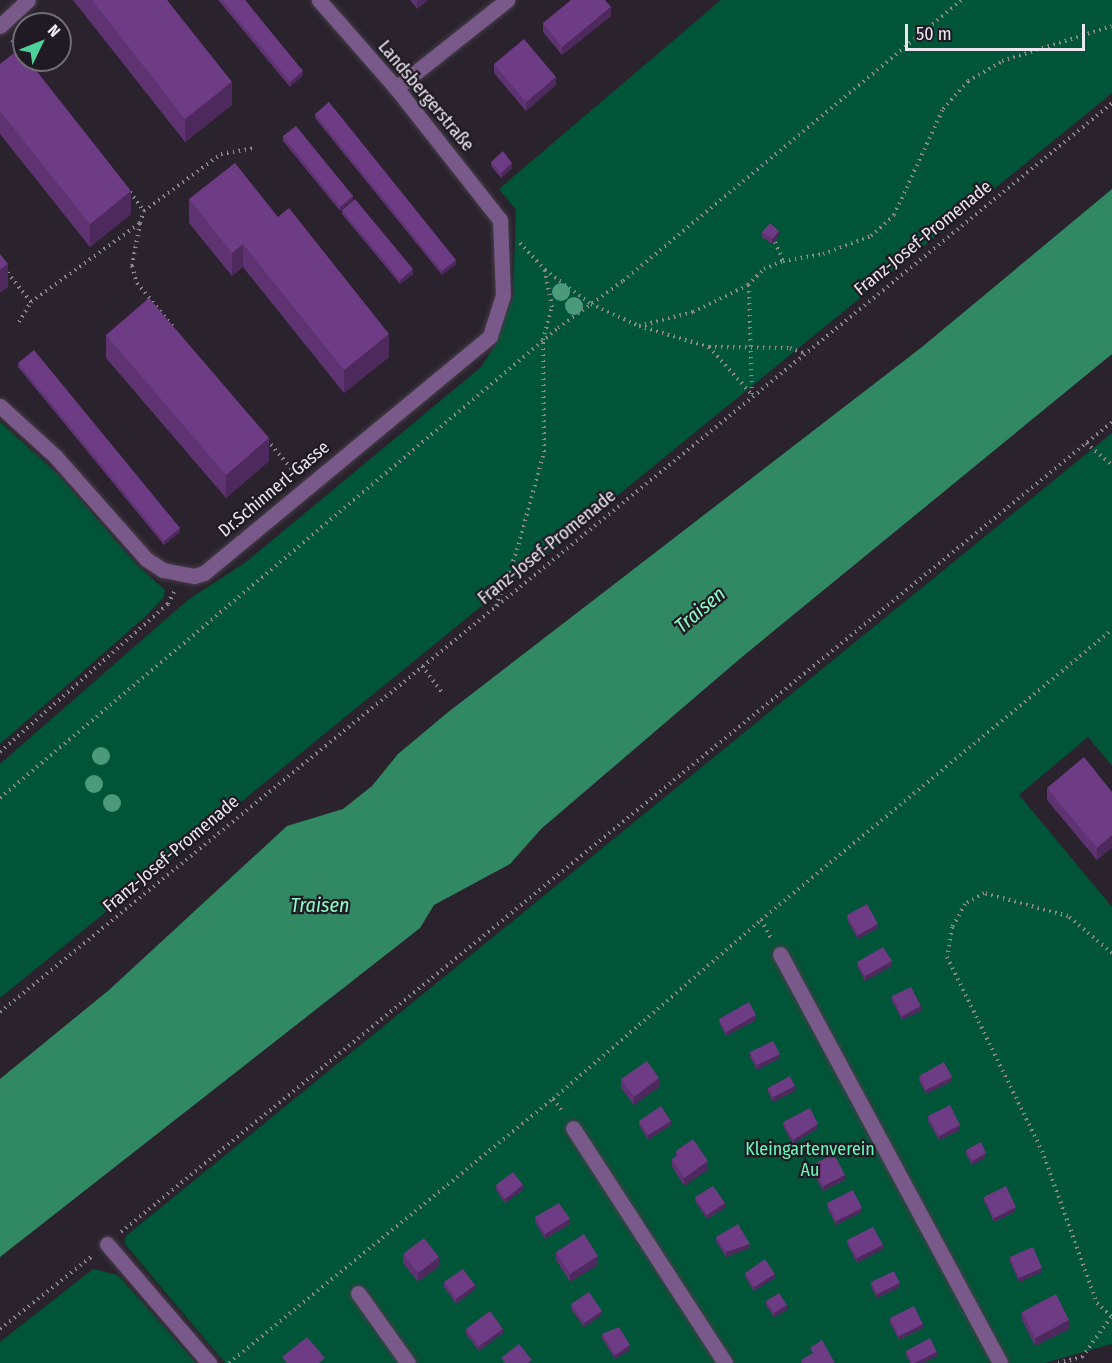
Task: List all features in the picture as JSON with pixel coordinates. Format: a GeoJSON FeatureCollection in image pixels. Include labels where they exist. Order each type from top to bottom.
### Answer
{"type":"FeatureCollection","features":[{"type":"Feature","properties":{"kind":"street"},"geometry":{"type":"LineString","coordinates":[[0,26],[28,0]]}},
{"type":"Feature","properties":{"kind":"street","name":"Landsbergerstraße"},"geometry":{"type":"LineString","coordinates":[[319,0],[396,88],[500,220]]}},
{"type":"Feature","properties":{"kind":"street"},"geometry":{"type":"LineString","coordinates":[[396,88],[507,0]]}},
{"type":"Feature","properties":{"kind":"street","name":"Dr.Schinnerl-Gasse"},"geometry":{"type":"LineString","coordinates":[[182,576],[204,573],[490,336],[503,295],[500,220]]}},
{"type":"Feature","properties":{"kind":"street"},"geometry":{"type":"LineString","coordinates":[[0,406],[55,456],[146,559],[182,576]]}},
{"type":"Feature","properties":{"kind":"street"},"geometry":{"type":"LineString","coordinates":[[780,954],[1000,1363]]}},
{"type":"Feature","properties":{"kind":"street"},"geometry":{"type":"LineString","coordinates":[[573,1128],[725,1363]]}},
{"type":"Feature","properties":{"kind":"street"},"geometry":{"type":"LineString","coordinates":[[106,1244],[209,1363]]}},
{"type":"Feature","properties":{"kind":"street"},"geometry":{"type":"LineString","coordinates":[[358,1293],[408,1363]]}},
{"type":"Feature","properties":{"kind":"path"},"geometry":{"type":"LineString","coordinates":[[0,798],[543,340],[591,304],[962,0]]}},
{"type":"Feature","properties":{"kind":"path"},"geometry":{"type":"LineString","coordinates":[[639,326],[693,312],[749,284],[764,269],[783,261],[823,254],[871,236],[894,215],[943,109],[968,81],[1002,61],[1112,26]]}},
{"type":"Feature","properties":{"kind":"path","name":"Franz-Josef-Promenade"},"geometry":{"type":"LineString","coordinates":[[0,1012],[1112,103]]}},
{"type":"Feature","properties":{"kind":"path"},"geometry":{"type":"LineString","coordinates":[[181,336],[137,283],[132,266],[144,211],[221,154],[254,148]]}},
{"type":"Feature","properties":{"kind":"path"},"geometry":{"type":"LineString","coordinates":[[122,182],[144,211]]}},
{"type":"Feature","properties":{"kind":"path"},"geometry":{"type":"LineString","coordinates":[[500,220],[544,270],[591,304],[639,326],[708,347],[752,346],[804,353]]}},
{"type":"Feature","properties":{"kind":"path"},"geometry":{"type":"LineString","coordinates":[[19,322],[31,302],[140,223]]}},
{"type":"Feature","properties":{"kind":"path"},"geometry":{"type":"LineString","coordinates":[[775,242],[783,261]]}},
{"type":"Feature","properties":{"kind":"path"},"geometry":{"type":"LineString","coordinates":[[0,263],[31,302]]}},
{"type":"Feature","properties":{"kind":"path"},"geometry":{"type":"LineString","coordinates":[[495,607],[518,550],[544,452],[543,340],[552,307],[544,270]]}},
{"type":"Feature","properties":{"kind":"path"},"geometry":{"type":"LineString","coordinates":[[749,284],[752,395]]}},
{"type":"Feature","properties":{"kind":"path"},"geometry":{"type":"LineString","coordinates":[[708,347],[752,395]]}},
{"type":"Feature","properties":{"kind":"path"},"geometry":{"type":"LineString","coordinates":[[0,1329],[1112,422]]}},
{"type":"Feature","properties":{"kind":"path"},"geometry":{"type":"LineString","coordinates":[[262,434],[306,487]]}},
{"type":"Feature","properties":{"kind":"path"},"geometry":{"type":"LineString","coordinates":[[1086,443],[1112,465]]}},
{"type":"Feature","properties":{"kind":"path"},"geometry":{"type":"LineString","coordinates":[[0,752],[168,604],[182,576]]}},
{"type":"Feature","properties":{"kind":"path"},"geometry":{"type":"LineString","coordinates":[[229,1363],[553,1099],[761,920],[1112,630]]}},
{"type":"Feature","properties":{"kind":"path"},"geometry":{"type":"LineString","coordinates":[[422,666],[442,693]]}},
{"type":"Feature","properties":{"kind":"path"},"geometry":{"type":"LineString","coordinates":[[1058,1363],[1082,1357],[1111,1317],[1097,1303],[1042,1152],[947,957],[952,927],[965,904],[984,893],[1068,916],[1112,953]]}},
{"type":"Feature","properties":{"kind":"green space"},"geometry":{"type":"Polygon","coordinates":[[[721,0],[1112,0],[1112,93],[0,998],[0,764],[189,599],[246,562],[480,368],[496,344],[513,296],[516,210],[499,189],[721,0]]]}},
{"type":"Feature","properties":{"kind":"green space"},"geometry":{"type":"Polygon","coordinates":[[[0,422],[58,474],[137,565],[165,590],[164,597],[146,616],[0,744],[0,422]]]}},
{"type":"Feature","properties":{"kind":"green space","name":"Kleingartenverein Au"},"geometry":{"type":"Polygon","coordinates":[[[1112,433],[1112,766],[1088,737],[1019,795],[1112,907],[1112,1344],[1044,1363],[225,1363],[124,1243],[126,1236],[1112,433]]]}},
{"type":"Feature","properties":{"kind":"green space"},"geometry":{"type":"Polygon","coordinates":[[[93,1269],[118,1275],[196,1363],[0,1363],[0,1342],[93,1269]]]}},
{"type":"Feature","properties":{"kind":"water","name":"Traisen"},"geometry":{"type":"Polygon","coordinates":[[[1112,189],[1112,354],[742,657],[541,829],[510,864],[434,905],[420,928],[0,1257],[0,1079],[109,990],[287,826],[343,809],[372,786],[398,754],[447,713],[922,347],[1112,189]]]}},
{"type":"Feature","properties":{"kind":"building"},"geometry":{"type":"Polygon","coordinates":[[[92,0],[167,0],[232,82],[185,119],[92,0]]]}},
{"type":"Feature","properties":{"kind":"building"},"geometry":{"type":"Polygon","coordinates":[[[222,0],[245,0],[303,71],[290,82],[222,0]]]}},
{"type":"Feature","properties":{"kind":"building"},"geometry":{"type":"Polygon","coordinates":[[[571,0],[605,0],[611,7],[562,47],[543,23],[571,0]]]}},
{"type":"Feature","properties":{"kind":"building"},"geometry":{"type":"Polygon","coordinates":[[[524,39],[556,77],[526,102],[494,64],[524,39]]]}},
{"type":"Feature","properties":{"kind":"building"},"geometry":{"type":"Polygon","coordinates":[[[12,55],[12,72],[37,72],[131,191],[90,224],[0,111],[0,64],[12,55]]]}},
{"type":"Feature","properties":{"kind":"building"},"geometry":{"type":"Polygon","coordinates":[[[329,102],[456,260],[442,271],[315,114],[329,102]]]}},
{"type":"Feature","properties":{"kind":"building"},"geometry":{"type":"Polygon","coordinates":[[[296,126],[353,196],[340,207],[283,136],[296,126]]]}},
{"type":"Feature","properties":{"kind":"building"},"geometry":{"type":"Polygon","coordinates":[[[503,151],[512,163],[501,173],[491,162],[503,151]]]}},
{"type":"Feature","properties":{"kind":"building"},"geometry":{"type":"Polygon","coordinates":[[[235,163],[278,217],[289,208],[389,334],[344,370],[243,244],[232,253],[189,199],[235,163]]]}},
{"type":"Feature","properties":{"kind":"building"},"geometry":{"type":"Polygon","coordinates":[[[355,199],[413,269],[400,280],[342,210],[355,199]]]}},
{"type":"Feature","properties":{"kind":"building"},"geometry":{"type":"Polygon","coordinates":[[[770,223],[779,231],[772,239],[762,232],[770,223]]]}},
{"type":"Feature","properties":{"kind":"building"},"geometry":{"type":"Polygon","coordinates":[[[0,254],[8,264],[0,270],[0,254]]]}},
{"type":"Feature","properties":{"kind":"building"},"geometry":{"type":"Polygon","coordinates":[[[149,298],[269,438],[226,475],[106,335],[149,298]]]}},
{"type":"Feature","properties":{"kind":"building"},"geometry":{"type":"Polygon","coordinates":[[[34,350],[180,528],[164,541],[18,363],[34,350]]]}},
{"type":"Feature","properties":{"kind":"building"},"geometry":{"type":"Polygon","coordinates":[[[1084,757],[1112,792],[1112,835],[1097,848],[1047,788],[1084,757]]]}},
{"type":"Feature","properties":{"kind":"building"},"geometry":{"type":"Polygon","coordinates":[[[867,904],[878,924],[858,935],[847,915],[867,904]]]}},
{"type":"Feature","properties":{"kind":"building"},"geometry":{"type":"Polygon","coordinates":[[[883,947],[892,961],[865,976],[857,962],[883,947]]]}},
{"type":"Feature","properties":{"kind":"building"},"geometry":{"type":"Polygon","coordinates":[[[911,987],[921,1006],[902,1016],[892,996],[911,987]]]}},
{"type":"Feature","properties":{"kind":"building"},"geometry":{"type":"Polygon","coordinates":[[[749,1002],[756,1015],[726,1032],[719,1019],[749,1002]]]}},
{"type":"Feature","properties":{"kind":"building"},"geometry":{"type":"Polygon","coordinates":[[[773,1041],[780,1054],[757,1065],[750,1052],[773,1041]]]}},
{"type":"Feature","properties":{"kind":"building"},"geometry":{"type":"Polygon","coordinates":[[[647,1061],[659,1078],[634,1097],[621,1079],[647,1061]]]}},
{"type":"Feature","properties":{"kind":"building"},"geometry":{"type":"Polygon","coordinates":[[[944,1062],[952,1077],[926,1090],[919,1076],[944,1062]]]}},
{"type":"Feature","properties":{"kind":"building"},"geometry":{"type":"Polygon","coordinates":[[[790,1076],[795,1086],[773,1097],[768,1088],[790,1076]]]}},
{"type":"Feature","properties":{"kind":"building"},"geometry":{"type":"Polygon","coordinates":[[[950,1105],[960,1125],[939,1136],[928,1116],[950,1105]]]}},
{"type":"Feature","properties":{"kind":"building"},"geometry":{"type":"Polygon","coordinates":[[[661,1106],[671,1121],[648,1135],[639,1121],[661,1106]]]}},
{"type":"Feature","properties":{"kind":"building"},"geometry":{"type":"Polygon","coordinates":[[[810,1108],[818,1124],[793,1140],[783,1122],[810,1108]]]}},
{"type":"Feature","properties":{"kind":"building"},"geometry":{"type":"Polygon","coordinates":[[[693,1139],[708,1161],[684,1178],[672,1159],[678,1155],[676,1151],[693,1139]]]}},
{"type":"Feature","properties":{"kind":"building"},"geometry":{"type":"Polygon","coordinates":[[[981,1142],[986,1153],[972,1161],[966,1150],[981,1142]]]}},
{"type":"Feature","properties":{"kind":"building"},"geometry":{"type":"Polygon","coordinates":[[[834,1154],[845,1175],[823,1186],[815,1171],[819,1169],[816,1163],[834,1154]]]}},
{"type":"Feature","properties":{"kind":"building"},"geometry":{"type":"Polygon","coordinates":[[[513,1172],[523,1185],[505,1199],[496,1185],[513,1172]]]}},
{"type":"Feature","properties":{"kind":"building"},"geometry":{"type":"Polygon","coordinates":[[[713,1186],[725,1203],[707,1215],[695,1197],[713,1186]]]}},
{"type":"Feature","properties":{"kind":"building"},"geometry":{"type":"Polygon","coordinates":[[[1006,1186],[1016,1207],[994,1218],[984,1197],[1006,1186]]]}},
{"type":"Feature","properties":{"kind":"building"},"geometry":{"type":"Polygon","coordinates":[[[853,1190],[862,1208],[836,1221],[827,1203],[853,1190]]]}},
{"type":"Feature","properties":{"kind":"building"},"geometry":{"type":"Polygon","coordinates":[[[559,1203],[570,1219],[545,1234],[535,1217],[559,1203]]]}},
{"type":"Feature","properties":{"kind":"building"},"geometry":{"type":"Polygon","coordinates":[[[738,1224],[750,1244],[726,1252],[716,1237],[738,1224]]]}},
{"type":"Feature","properties":{"kind":"building"},"geometry":{"type":"Polygon","coordinates":[[[873,1227],[883,1245],[857,1258],[847,1240],[873,1227]]]}},
{"type":"Feature","properties":{"kind":"building"},"geometry":{"type":"Polygon","coordinates":[[[584,1234],[598,1256],[570,1274],[556,1252],[584,1234]]]}},
{"type":"Feature","properties":{"kind":"building"},"geometry":{"type":"Polygon","coordinates":[[[424,1238],[439,1257],[418,1273],[403,1254],[424,1238]]]}},
{"type":"Feature","properties":{"kind":"building"},"geometry":{"type":"Polygon","coordinates":[[[1033,1247],[1042,1268],[1019,1278],[1010,1257],[1033,1247]]]}},
{"type":"Feature","properties":{"kind":"building"},"geometry":{"type":"Polygon","coordinates":[[[765,1259],[775,1274],[754,1287],[745,1273],[765,1259]]]}},
{"type":"Feature","properties":{"kind":"building"},"geometry":{"type":"Polygon","coordinates":[[[463,1269],[475,1285],[456,1299],[444,1282],[463,1269]]]}},
{"type":"Feature","properties":{"kind":"building"},"geometry":{"type":"Polygon","coordinates":[[[894,1271],[900,1283],[877,1294],[871,1282],[894,1271]]]}},
{"type":"Feature","properties":{"kind":"building"},"geometry":{"type":"Polygon","coordinates":[[[589,1292],[602,1311],[584,1323],[571,1304],[589,1292]]]}},
{"type":"Feature","properties":{"kind":"building"},"geometry":{"type":"Polygon","coordinates":[[[779,1293],[787,1305],[774,1313],[766,1301],[779,1293]]]}},
{"type":"Feature","properties":{"kind":"building"},"geometry":{"type":"Polygon","coordinates":[[[1056,1294],[1069,1320],[1035,1338],[1022,1312],[1056,1294]]]}},
{"type":"Feature","properties":{"kind":"building"},"geometry":{"type":"Polygon","coordinates":[[[914,1306],[923,1324],[899,1336],[890,1318],[914,1306]]]}},
{"type":"Feature","properties":{"kind":"building"},"geometry":{"type":"Polygon","coordinates":[[[490,1311],[503,1329],[479,1346],[466,1329],[490,1311]]]}},
{"type":"Feature","properties":{"kind":"building"},"geometry":{"type":"Polygon","coordinates":[[[619,1327],[630,1345],[615,1355],[602,1334],[619,1327]]]}},
{"type":"Feature","properties":{"kind":"building"},"geometry":{"type":"Polygon","coordinates":[[[307,1337],[325,1358],[319,1363],[287,1363],[282,1357],[307,1337]]]}},
{"type":"Feature","properties":{"kind":"building"},"geometry":{"type":"Polygon","coordinates":[[[930,1338],[937,1352],[912,1363],[906,1351],[930,1338]]]}},
{"type":"Feature","properties":{"kind":"building"},"geometry":{"type":"Polygon","coordinates":[[[822,1340],[835,1363],[802,1363],[801,1360],[813,1353],[810,1348],[822,1340]]]}},
{"type":"Feature","properties":{"kind":"building"},"geometry":{"type":"Polygon","coordinates":[[[519,1344],[532,1360],[528,1363],[505,1363],[501,1358],[519,1344]]]}}]}
